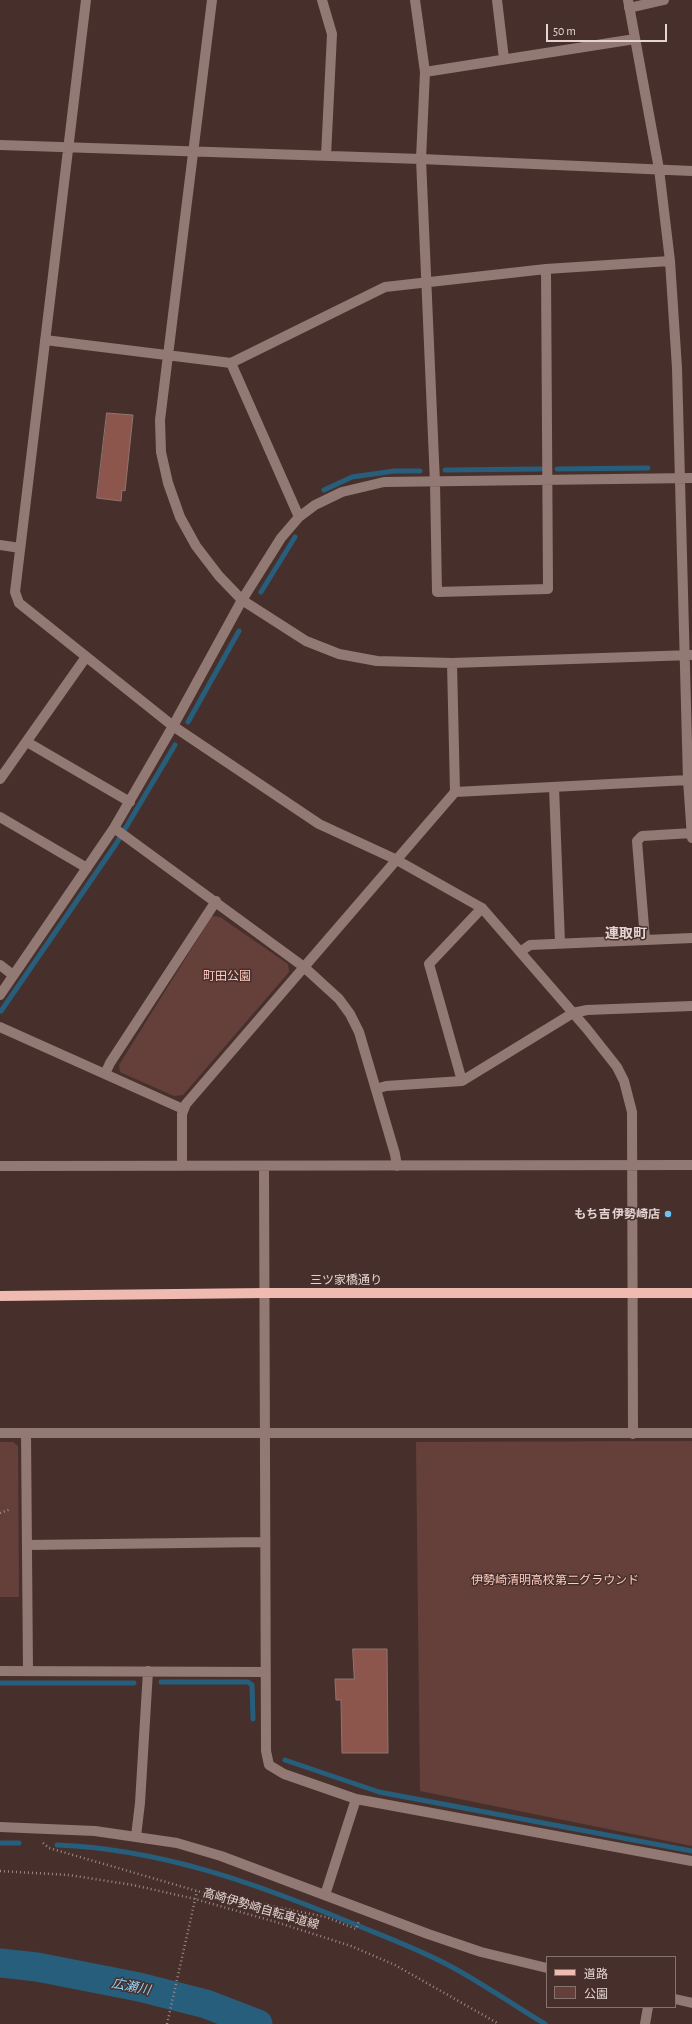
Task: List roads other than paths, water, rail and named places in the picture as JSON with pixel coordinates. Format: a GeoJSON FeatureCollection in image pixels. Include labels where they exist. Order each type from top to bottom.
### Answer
{"type":"FeatureCollection","features":[{"type":"Feature","properties":{"kind":"main road","name":"三ツ家橋通り"},"geometry":{"type":"LineString","coordinates":[[0,1296],[264,1293],[692,1293]]}},
{"type":"Feature","properties":{"kind":"street"},"geometry":{"type":"LineString","coordinates":[[86,0],[20,548],[15,592],[16,598],[86,657],[173,726],[319,824],[395,859],[482,908],[573,1013],[616,1067],[624,1081],[632,1112],[633,1434]]}},
{"type":"Feature","properties":{"kind":"street"},"geometry":{"type":"LineString","coordinates":[[212,0],[160,420],[161,452],[168,483],[180,517],[196,546],[219,576],[242,600],[306,641],[339,654],[377,661],[452,663],[689,655]]}},
{"type":"Feature","properties":{"kind":"street"},"geometry":{"type":"LineString","coordinates":[[322,0],[332,34],[326,156]]}},
{"type":"Feature","properties":{"kind":"street"},"geometry":{"type":"LineString","coordinates":[[415,0],[425,72],[420,159],[435,483],[437,592],[548,589],[546,269]]}},
{"type":"Feature","properties":{"kind":"street"},"geometry":{"type":"LineString","coordinates":[[497,0],[504,59]]}},
{"type":"Feature","properties":{"kind":"street"},"geometry":{"type":"LineString","coordinates":[[664,0],[629,4],[658,169],[670,261],[677,368],[680,477],[689,655],[688,780],[692,838]]}},
{"type":"Feature","properties":{"kind":"street"},"geometry":{"type":"LineString","coordinates":[[425,72],[635,39]]}},
{"type":"Feature","properties":{"kind":"street"},"geometry":{"type":"LineString","coordinates":[[0,145],[420,159],[692,171]]}},
{"type":"Feature","properties":{"kind":"street"},"geometry":{"type":"LineString","coordinates":[[45,340],[232,363],[385,287],[546,269],[670,261]]}},
{"type":"Feature","properties":{"kind":"street"},"geometry":{"type":"LineString","coordinates":[[232,363],[298,517]]}},
{"type":"Feature","properties":{"kind":"street"},"geometry":{"type":"LineString","coordinates":[[0,995],[114,828],[173,726],[242,600],[281,538],[298,517],[315,505],[342,492],[384,482],[435,483],[680,477],[692,478]]}},
{"type":"Feature","properties":{"kind":"street"},"geometry":{"type":"LineString","coordinates":[[0,545],[20,548]]}},
{"type":"Feature","properties":{"kind":"street"},"geometry":{"type":"LineString","coordinates":[[0,779],[86,657]]}},
{"type":"Feature","properties":{"kind":"street"},"geometry":{"type":"LineString","coordinates":[[182,1165],[183,1109],[395,859],[455,792],[452,663]]}},
{"type":"Feature","properties":{"kind":"street"},"geometry":{"type":"LineString","coordinates":[[27,742],[130,802]]}},
{"type":"Feature","properties":{"kind":"street"},"geometry":{"type":"LineString","coordinates":[[455,792],[688,780]]}},
{"type":"Feature","properties":{"kind":"street"},"geometry":{"type":"LineString","coordinates":[[554,787],[560,943]]}},
{"type":"Feature","properties":{"kind":"street"},"geometry":{"type":"LineString","coordinates":[[0,817],[87,868]]}},
{"type":"Feature","properties":{"kind":"street"},"geometry":{"type":"LineString","coordinates":[[114,828],[216,901],[304,967],[332,991],[350,1014],[362,1042],[395,1154],[397,1166]]}},
{"type":"Feature","properties":{"kind":"street"},"geometry":{"type":"LineString","coordinates":[[645,939],[637,842],[642,836],[692,833]]}},
{"type":"Feature","properties":{"kind":"street"},"geometry":{"type":"LineString","coordinates":[[105,1074],[123,1043],[216,901]]}},
{"type":"Feature","properties":{"kind":"street"},"geometry":{"type":"LineString","coordinates":[[462,1081],[429,964],[482,908]]}},
{"type":"Feature","properties":{"kind":"street"},"geometry":{"type":"LineString","coordinates":[[520,952],[530,945],[692,938]]}},
{"type":"Feature","properties":{"kind":"street"},"geometry":{"type":"LineString","coordinates":[[0,966],[13,975]]}},
{"type":"Feature","properties":{"kind":"street"},"geometry":{"type":"LineString","coordinates":[[376,1089],[386,1086],[462,1081],[573,1013],[587,1010],[692,1006]]}},
{"type":"Feature","properties":{"kind":"street"},"geometry":{"type":"LineString","coordinates":[[0,1027],[183,1109]]}},
{"type":"Feature","properties":{"kind":"street"},"geometry":{"type":"LineString","coordinates":[[0,1166],[692,1165]]}},
{"type":"Feature","properties":{"kind":"street"},"geometry":{"type":"LineString","coordinates":[[264,1166],[265,1672],[266,1752],[269,1764],[284,1774],[356,1799],[692,1861]]}},
{"type":"Feature","properties":{"kind":"street"},"geometry":{"type":"LineString","coordinates":[[0,1433],[633,1434],[692,1432]]}},
{"type":"Feature","properties":{"kind":"street"},"geometry":{"type":"LineString","coordinates":[[26,1433],[28,1671]]}},
{"type":"Feature","properties":{"kind":"street"},"geometry":{"type":"LineString","coordinates":[[27,1545],[265,1542]]}},
{"type":"Feature","properties":{"kind":"street"},"geometry":{"type":"LineString","coordinates":[[0,1671],[265,1672]]}},
{"type":"Feature","properties":{"kind":"street"},"geometry":{"type":"LineString","coordinates":[[136,1836],[140,1803],[148,1671]]}},
{"type":"Feature","properties":{"kind":"street"},"geometry":{"type":"LineString","coordinates":[[325,1895],[356,1799]]}},
{"type":"Feature","properties":{"kind":"street"},"geometry":{"type":"LineString","coordinates":[[0,1827],[66,1828],[136,1836],[177,1843],[221,1856],[465,1947],[546,1968]]}},
{"type":"Feature","properties":{"kind":"street"},"geometry":{"type":"LineString","coordinates":[[676,1999],[692,2003]]}},
{"type":"Feature","properties":{"kind":"street"},"geometry":{"type":"LineString","coordinates":[[645,2024],[648,2008]]}},
{"type":"Feature","properties":{"kind":"waterway"},"geometry":{"type":"LineString","coordinates":[[557,469],[648,468]]}},
{"type":"Feature","properties":{"kind":"waterway"},"geometry":{"type":"LineString","coordinates":[[445,470],[541,469]]}},
{"type":"Feature","properties":{"kind":"waterway"},"geometry":{"type":"LineString","coordinates":[[324,490],[352,477],[394,471],[420,471]]}},
{"type":"Feature","properties":{"kind":"waterway"},"geometry":{"type":"LineString","coordinates":[[261,592],[295,537]]}},
{"type":"Feature","properties":{"kind":"waterway"},"geometry":{"type":"LineString","coordinates":[[188,722],[239,631]]}},
{"type":"Feature","properties":{"kind":"waterway"},"geometry":{"type":"LineString","coordinates":[[1,1011],[116,844],[175,745]]}},
{"type":"Feature","properties":{"kind":"waterway"},"geometry":{"type":"LineString","coordinates":[[161,1682],[248,1682],[252,1685],[253,1719]]}},
{"type":"Feature","properties":{"kind":"waterway"},"geometry":{"type":"LineString","coordinates":[[0,1683],[134,1683]]}},
{"type":"Feature","properties":{"kind":"waterway"},"geometry":{"type":"LineString","coordinates":[[285,1760],[379,1792],[692,1851]]}},
{"type":"Feature","properties":{"kind":"waterway"},"geometry":{"type":"LineString","coordinates":[[0,1843],[19,1843]]}},
{"type":"Feature","properties":{"kind":"waterway"},"geometry":{"type":"LineString","coordinates":[[57,1845],[133,1853],[170,1861],[206,1870],[278,1894],[427,1954],[475,1980],[545,2024]]}},
{"type":"Feature","properties":{"kind":"waterway","name":"広瀬川"},"geometry":{"type":"LineString","coordinates":[[0,1963],[37,1967],[139,1987],[206,2004],[258,2024]]}},
{"type":"Feature","properties":{"kind":"place","name":"もち吉 伊勢崎店"},"geometry":{"type":"Point","coordinates":[668,1214]}},
{"type":"Feature","properties":{"kind":"district","name":"連取町"},"geometry":{"type":"Point","coordinates":[626,934]}},
{"type":"Feature","properties":{"kind":"park label","name":"町田公園"},"geometry":{"type":"Point","coordinates":[227,976]}},
{"type":"Feature","properties":{"kind":"park label","name":"伊勢崎清明高校第二グラウンド"},"geometry":{"type":"Point","coordinates":[555,1580]}}]}
